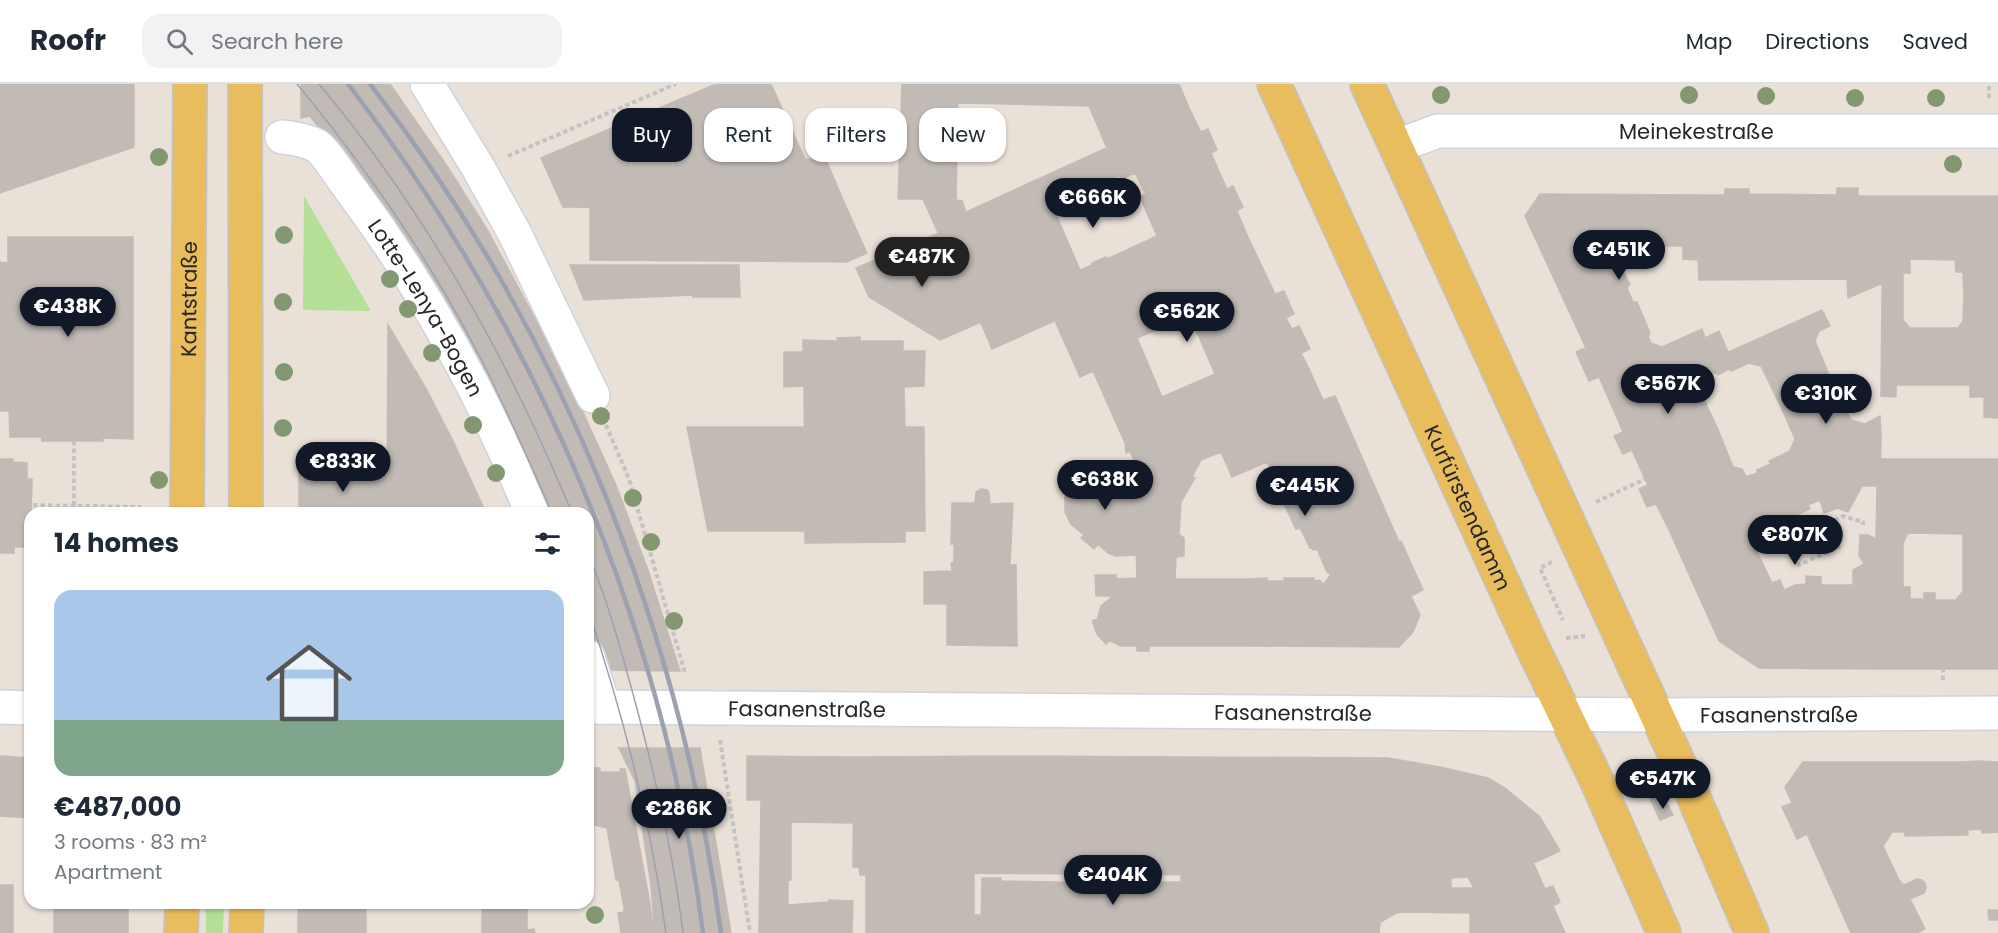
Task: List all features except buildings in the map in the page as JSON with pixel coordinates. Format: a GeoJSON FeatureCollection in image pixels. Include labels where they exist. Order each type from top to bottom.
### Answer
{"type":"FeatureCollection","features":[{"type":"Feature","properties":{"kind":"main road","name":"Kantstraße"},"geometry":{"type":"LineString","coordinates":[[187,507],[190,84]]}},
{"type":"Feature","properties":{"kind":"main road"},"geometry":{"type":"LineString","coordinates":[[245,84],[246,507]]}},
{"type":"Feature","properties":{"kind":"main road","name":"Kurfürstendamm"},"geometry":{"type":"LineString","coordinates":[[1274,84],[1563,714],[1595,777],[1664,933]]}},
{"type":"Feature","properties":{"kind":"main road"},"geometry":{"type":"LineString","coordinates":[[1368,84],[1657,715],[1752,933]]}},
{"type":"Feature","properties":{"kind":"main road"},"geometry":{"type":"LineString","coordinates":[[182,909],[182,933]]}},
{"type":"Feature","properties":{"kind":"main road"},"geometry":{"type":"LineString","coordinates":[[246,933],[247,909]]}},
{"type":"Feature","properties":{"kind":"street"},"geometry":{"type":"LineString","coordinates":[[427,84],[479,169],[515,234],[592,396]]}},
{"type":"Feature","properties":{"kind":"street","name":"Meinekestraße"},"geometry":{"type":"LineString","coordinates":[[1397,146],[1438,131],[1998,130]]}},
{"type":"Feature","properties":{"kind":"street","name":"Lotte-Lenya-Bogen"},"geometry":{"type":"LineString","coordinates":[[282,137],[319,147],[376,223],[478,392],[529,507]]}},
{"type":"Feature","properties":{"kind":"street"},"geometry":{"type":"LineString","coordinates":[[0,707],[24,708]]}},
{"type":"Feature","properties":{"kind":"street","name":"Fasanenstraße"},"geometry":{"type":"LineString","coordinates":[[596,707],[1657,715],[1998,713]]}},
{"type":"Feature","properties":{"kind":"path"},"geometry":{"type":"LineString","coordinates":[[479,169],[676,84]]}},
{"type":"Feature","properties":{"kind":"path"},"geometry":{"type":"LineString","coordinates":[[592,396],[629,479],[685,673]]}},
{"type":"Feature","properties":{"kind":"path"},"geometry":{"type":"LineString","coordinates":[[74,441],[74,506]]}},
{"type":"Feature","properties":{"kind":"path"},"geometry":{"type":"LineString","coordinates":[[1566,517],[1645,479]]}},
{"type":"Feature","properties":{"kind":"path"},"geometry":{"type":"LineString","coordinates":[[33,505],[141,507]]}},
{"type":"Feature","properties":{"kind":"path"},"geometry":{"type":"LineString","coordinates":[[1828,524],[1839,547],[1799,565],[1788,542],[1843,516],[1863,522],[1863,525]]}},
{"type":"Feature","properties":{"kind":"path"},"geometry":{"type":"LineString","coordinates":[[1544,579],[1563,620]]}},
{"type":"Feature","properties":{"kind":"path"},"geometry":{"type":"LineString","coordinates":[[1559,639],[1587,636]]}},
{"type":"Feature","properties":{"kind":"path"},"geometry":{"type":"LineString","coordinates":[[715,707],[750,933]]}},
{"type":"Feature","properties":{"kind":"path"},"geometry":{"type":"LineString","coordinates":[[1620,775],[1651,772]]}},
{"type":"Feature","properties":{"kind":"green space"},"geometry":{"type":"Polygon","coordinates":[[[304,196],[371,311],[303,310],[304,196]]]}},
{"type":"Feature","properties":{"kind":"green space"},"geometry":{"type":"Polygon","coordinates":[[[206,909],[224,909],[223,933],[206,933],[206,909]]]}},
{"type":"Feature","properties":{"kind":"tram line"},"geometry":{"type":"LineString","coordinates":[[297,84],[368,176],[432,272],[493,382],[549,507]]}},
{"type":"Feature","properties":{"kind":"tram line"},"geometry":{"type":"LineString","coordinates":[[319,84],[395,183],[462,288],[521,399],[569,507]]}},
{"type":"Feature","properties":{"kind":"tram line"},"geometry":{"type":"LineString","coordinates":[[594,569],[614,628],[651,761],[664,818],[683,933]]}},
{"type":"Feature","properties":{"kind":"tram line"},"geometry":{"type":"LineString","coordinates":[[594,628],[624,729],[644,811],[666,933]]}},
{"type":"Feature","properties":{"kind":"railway"},"geometry":{"type":"LineString","coordinates":[[348,84],[416,178],[477,277],[533,379],[589,507]]}},
{"type":"Feature","properties":{"kind":"railway"},"geometry":{"type":"LineString","coordinates":[[370,84],[438,178],[499,277],[554,380],[601,486],[642,594],[676,706],[702,819],[721,933]]}},
{"type":"Feature","properties":{"kind":"railway"},"geometry":{"type":"LineString","coordinates":[[594,519],[623,594],[658,705],[684,818],[703,933]]}}]}
